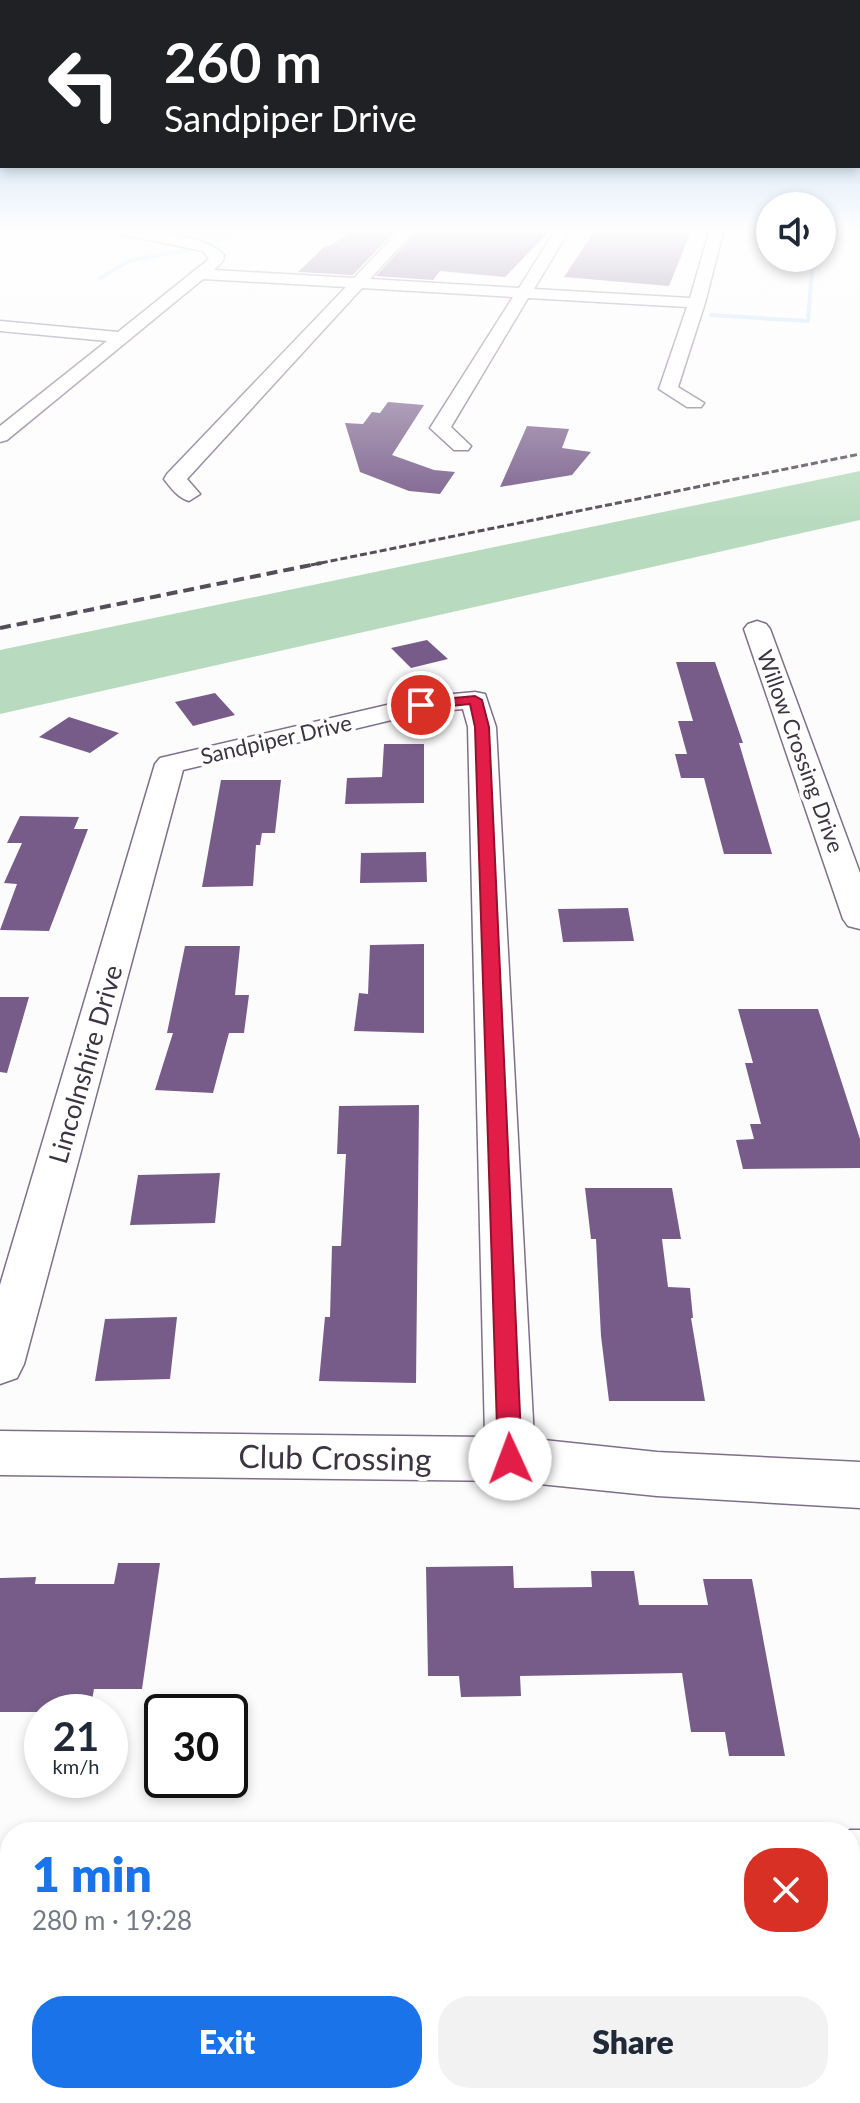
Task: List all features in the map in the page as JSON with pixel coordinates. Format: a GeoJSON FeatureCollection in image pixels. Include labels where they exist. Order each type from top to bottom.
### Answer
{"type":"FeatureCollection","features":[{"type":"Feature","properties":{"kind":"street"},"geometry":{"type":"LineString","coordinates":[[13,327],[121,337]]}},
{"type":"Feature","properties":{"kind":"street"},"geometry":{"type":"LineString","coordinates":[[0,436],[133,327]]}},
{"type":"Feature","properties":{"kind":"street"},"geometry":{"type":"LineString","coordinates":[[189,494],[175,479],[315,327]]}},
{"type":"Feature","properties":{"kind":"street"},"geometry":{"type":"LineString","coordinates":[[461,446],[440,428],[504,327]]}},
{"type":"Feature","properties":{"kind":"street"},"geometry":{"type":"LineString","coordinates":[[689,327],[668,389],[694,403]]}},
{"type":"Feature","properties":{"kind":"street","name":"Willow Crossing Drive"},"geometry":{"type":"LineString","coordinates":[[757,629],[852,871],[860,919]]}},
{"type":"Feature","properties":{"kind":"street","name":"Sandpiper Drive"},"geometry":{"type":"LineString","coordinates":[[170,764],[421,705],[475,700],[482,727],[510,1459]]}},
{"type":"Feature","properties":{"kind":"street","name":"Lincolnshire Drive"},"geometry":{"type":"LineString","coordinates":[[0,1364],[170,764]]}},
{"type":"Feature","properties":{"kind":"street","name":"Club Crossing"},"geometry":{"type":"LineString","coordinates":[[0,1453],[510,1459],[657,1474],[860,1485]]}},
{"type":"Feature","properties":{"kind":"green space"},"geometry":{"type":"Polygon","coordinates":[[[860,471],[860,520],[0,714],[0,650],[860,471]]]}},
{"type":"Feature","properties":{"kind":"building"},"geometry":{"type":"Polygon","coordinates":[[[388,402],[424,405],[392,455],[434,470],[455,472],[440,494],[409,491],[360,472],[345,423],[363,424],[372,412],[380,413],[388,402]]]}},
{"type":"Feature","properties":{"kind":"building"},"geometry":{"type":"Polygon","coordinates":[[[527,426],[569,429],[562,448],[591,452],[572,475],[500,487],[527,426]]]}},
{"type":"Feature","properties":{"kind":"building"},"geometry":{"type":"Polygon","coordinates":[[[427,640],[448,659],[411,668],[391,648],[427,640]]]}},
{"type":"Feature","properties":{"kind":"building"},"geometry":{"type":"Polygon","coordinates":[[[676,662],[715,662],[743,743],[739,743],[772,854],[724,854],[704,778],[681,778],[675,754],[687,754],[678,721],[693,721],[676,662]]]}},
{"type":"Feature","properties":{"kind":"building"},"geometry":{"type":"Polygon","coordinates":[[[215,693],[235,715],[193,726],[175,702],[215,693]]]}},
{"type":"Feature","properties":{"kind":"building"},"geometry":{"type":"Polygon","coordinates":[[[69,717],[119,733],[90,753],[39,737],[69,717]]]}},
{"type":"Feature","properties":{"kind":"building"},"geometry":{"type":"Polygon","coordinates":[[[384,744],[424,744],[424,803],[345,804],[347,778],[382,777],[384,744]]]}},
{"type":"Feature","properties":{"kind":"building"},"geometry":{"type":"Polygon","coordinates":[[[221,780],[281,780],[275,833],[262,833],[260,845],[256,845],[253,886],[202,887],[221,780]]]}},
{"type":"Feature","properties":{"kind":"building"},"geometry":{"type":"Polygon","coordinates":[[[20,816],[79,817],[74,829],[88,829],[49,931],[0,930],[17,884],[4,883],[22,843],[7,843],[20,816]]]}},
{"type":"Feature","properties":{"kind":"building"},"geometry":{"type":"Polygon","coordinates":[[[426,852],[427,882],[360,883],[361,853],[426,852]]]}},
{"type":"Feature","properties":{"kind":"building"},"geometry":{"type":"Polygon","coordinates":[[[628,908],[634,941],[563,942],[558,909],[628,908]]]}},
{"type":"Feature","properties":{"kind":"building"},"geometry":{"type":"Polygon","coordinates":[[[424,944],[424,1033],[354,1031],[359,993],[368,994],[370,945],[424,944]]]}},
{"type":"Feature","properties":{"kind":"building"},"geometry":{"type":"Polygon","coordinates":[[[185,946],[240,946],[235,995],[249,995],[244,1033],[229,1033],[213,1093],[155,1090],[173,1033],[167,1033],[185,946]]]}},
{"type":"Feature","properties":{"kind":"building"},"geometry":{"type":"Polygon","coordinates":[[[0,997],[29,997],[7,1073],[0,1072],[0,997]]]}},
{"type":"Feature","properties":{"kind":"building"},"geometry":{"type":"Polygon","coordinates":[[[738,1009],[818,1009],[860,1139],[860,1168],[743,1169],[736,1140],[754,1139],[750,1124],[761,1124],[745,1063],[753,1063],[738,1009]]]}},
{"type":"Feature","properties":{"kind":"building"},"geometry":{"type":"Polygon","coordinates":[[[419,1105],[416,1383],[319,1381],[325,1317],[330,1317],[332,1246],[341,1246],[346,1154],[337,1154],[339,1106],[419,1105]]]}},
{"type":"Feature","properties":{"kind":"building"},"geometry":{"type":"Polygon","coordinates":[[[220,1173],[215,1223],[130,1225],[138,1175],[220,1173]]]}},
{"type":"Feature","properties":{"kind":"building"},"geometry":{"type":"Polygon","coordinates":[[[585,1188],[672,1188],[681,1239],[662,1239],[668,1287],[690,1288],[691,1318],[705,1401],[609,1401],[601,1336],[596,1239],[591,1239],[585,1188]]]}},
{"type":"Feature","properties":{"kind":"building"},"geometry":{"type":"Polygon","coordinates":[[[177,1317],[170,1379],[95,1381],[105,1319],[177,1317]]]}},
{"type":"Feature","properties":{"kind":"building"},"geometry":{"type":"Polygon","coordinates":[[[118,1563],[160,1563],[142,1689],[94,1689],[93,1694],[24,1694],[24,1712],[0,1712],[0,1578],[36,1577],[35,1584],[114,1584],[118,1563]]]}},
{"type":"Feature","properties":{"kind":"building"},"geometry":{"type":"Polygon","coordinates":[[[513,1566],[514,1588],[592,1587],[591,1571],[634,1571],[639,1605],[708,1605],[703,1579],[752,1579],[785,1756],[729,1756],[725,1732],[691,1732],[682,1673],[520,1676],[521,1696],[461,1697],[459,1676],[428,1676],[426,1567],[513,1566]]]}},
{"type":"Feature","properties":{"kind":"railway"},"geometry":{"type":"LineString","coordinates":[[311,565],[860,454]]}},
{"type":"Feature","properties":{"kind":"railway"},"geometry":{"type":"LineString","coordinates":[[0,628],[321,563]]}},
{"type":"Feature","properties":{"kind":"route"},"geometry":{"type":"LineString","coordinates":[[421,705],[475,700],[482,727],[510,1459]]}}]}
